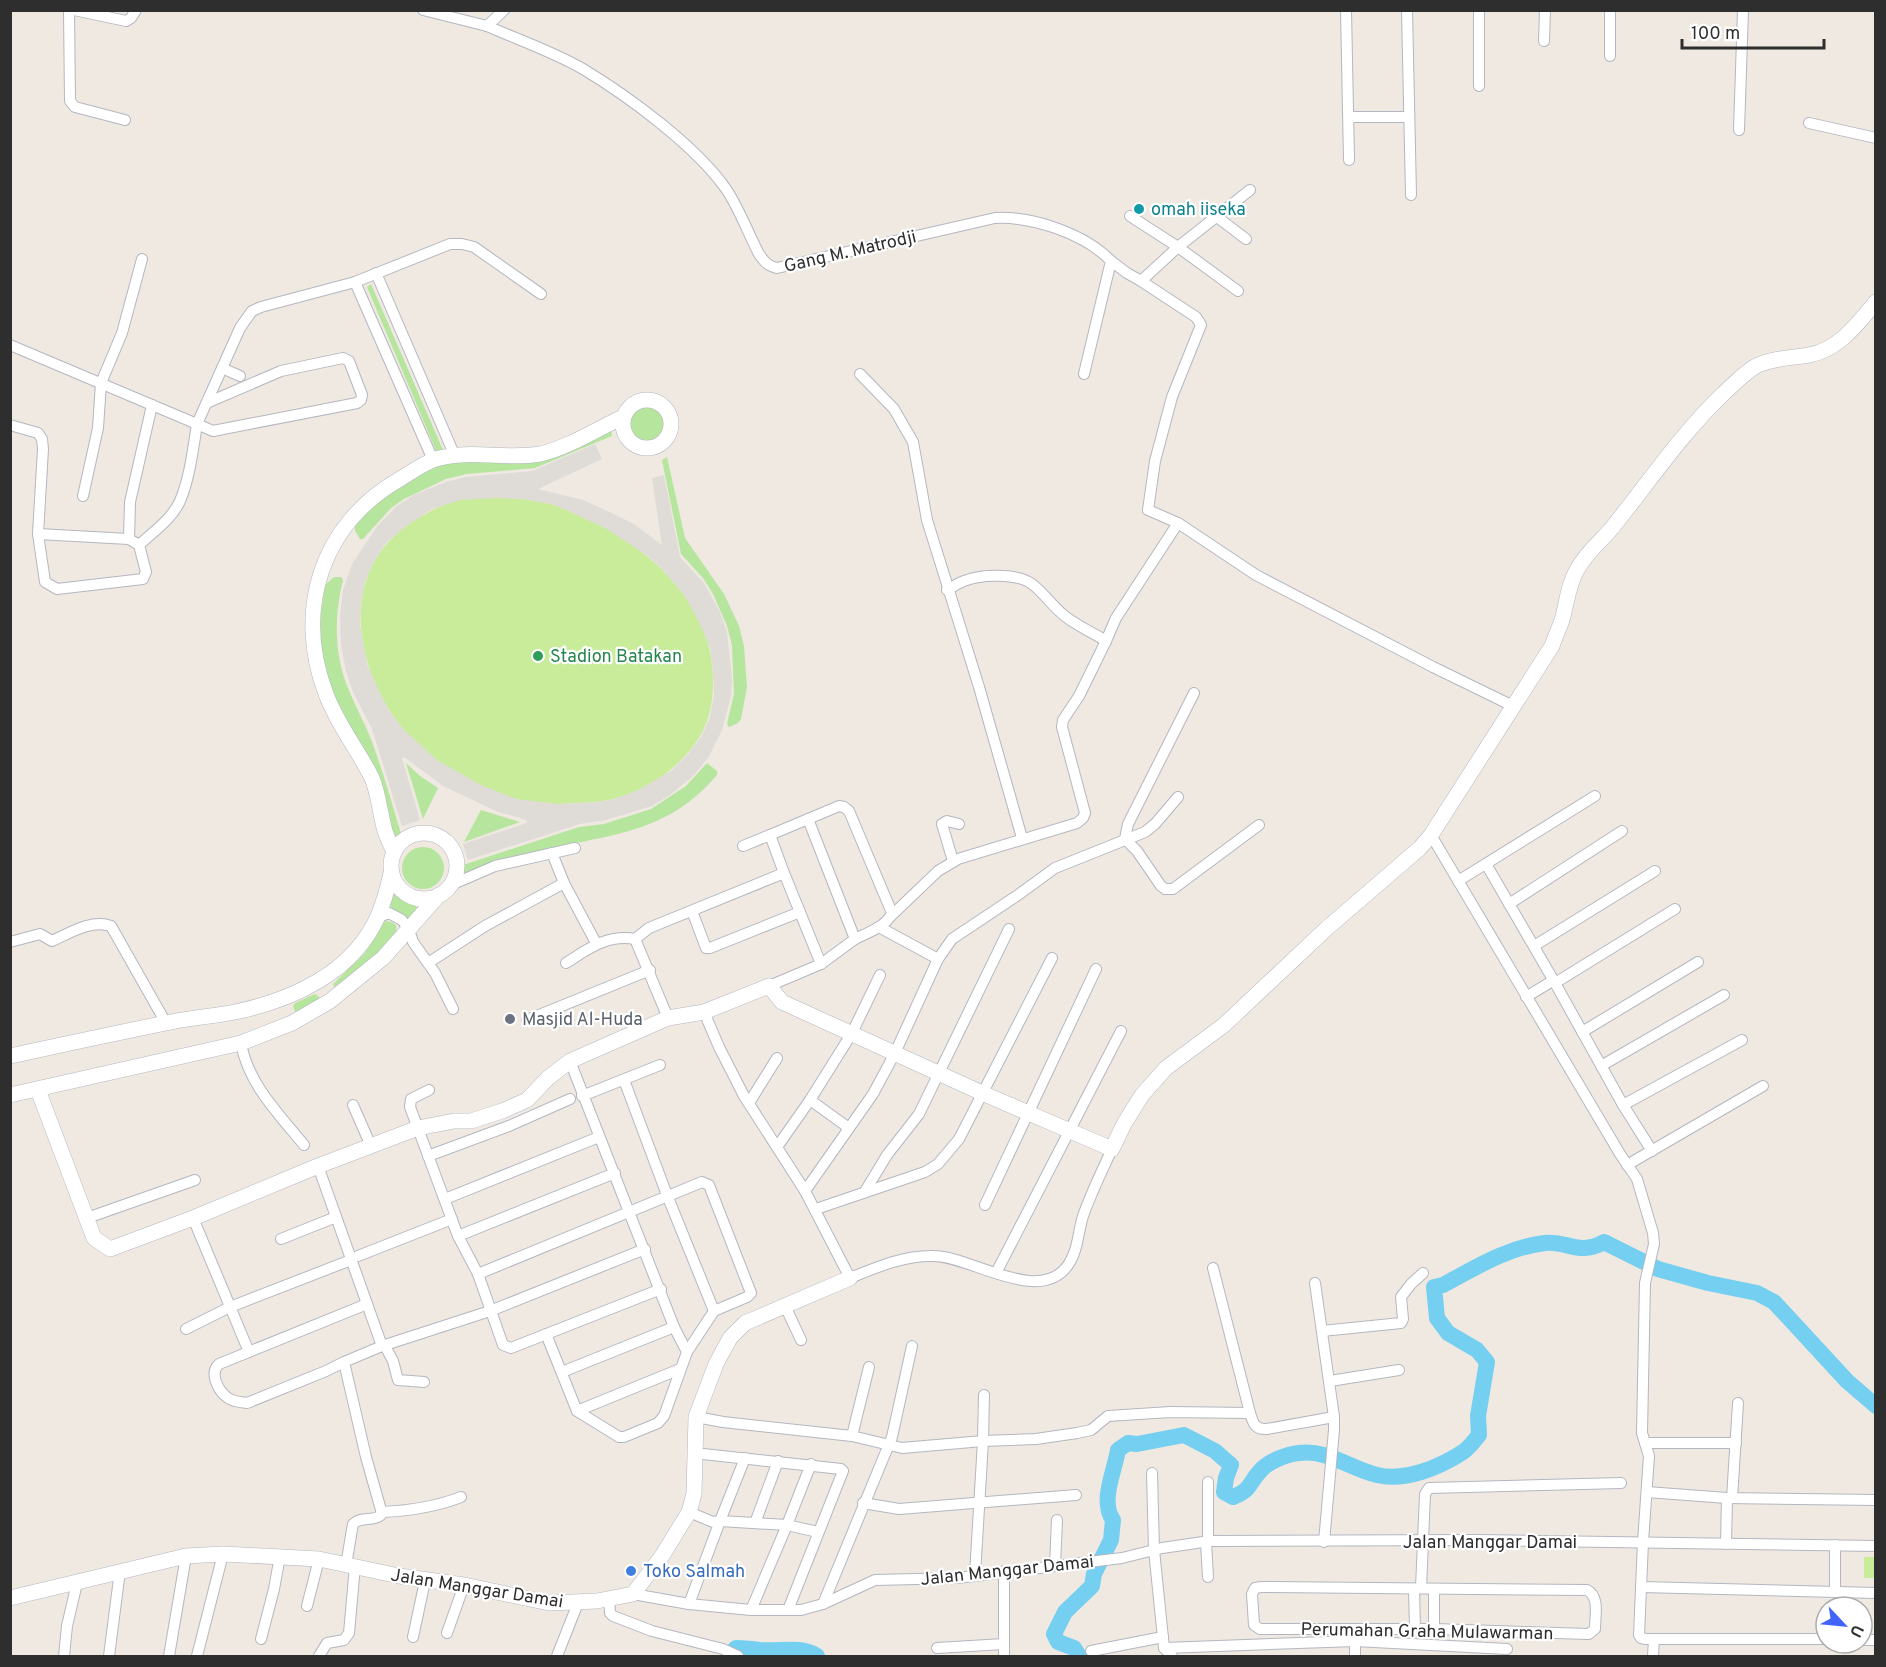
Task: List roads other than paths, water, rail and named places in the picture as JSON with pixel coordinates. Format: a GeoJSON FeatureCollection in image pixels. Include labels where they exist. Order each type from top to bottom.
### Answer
{"type":"FeatureCollection","features":[{"type":"Feature","properties":{"kind":"street"},"geometry":{"type":"LineString","coordinates":[[69,10],[70,101],[75,107],[125,120]]}},
{"type":"Feature","properties":{"kind":"street"},"geometry":{"type":"LineString","coordinates":[[74,10],[126,21],[136,10]]}},
{"type":"Feature","properties":{"kind":"street"},"geometry":{"type":"LineString","coordinates":[[423,10],[487,26],[504,10]]}},
{"type":"Feature","properties":{"kind":"street"},"geometry":{"type":"LineString","coordinates":[[458,10],[468,23]]}},
{"type":"Feature","properties":{"kind":"street"},"geometry":{"type":"LineString","coordinates":[[1346,10],[1349,160]]}},
{"type":"Feature","properties":{"kind":"street"},"geometry":{"type":"LineString","coordinates":[[1407,10],[1411,195]]}},
{"type":"Feature","properties":{"kind":"street"},"geometry":{"type":"LineString","coordinates":[[1479,10],[1479,86]]}},
{"type":"Feature","properties":{"kind":"street"},"geometry":{"type":"LineString","coordinates":[[1544,41],[1545,10]]}},
{"type":"Feature","properties":{"kind":"street"},"geometry":{"type":"LineString","coordinates":[[1610,10],[1610,56]]}},
{"type":"Feature","properties":{"kind":"street"},"geometry":{"type":"LineString","coordinates":[[1739,130],[1743,10]]}},
{"type":"Feature","properties":{"kind":"street","name":"Gang M. Matrodji"},"geometry":{"type":"LineString","coordinates":[[487,26],[582,69],[650,116],[700,158],[726,189],[759,254],[771,267],[777,268],[995,218],[1021,218],[1080,238],[1112,261]]}},
{"type":"Feature","properties":{"kind":"street"},"geometry":{"type":"LineString","coordinates":[[1349,117],[1409,117]]}},
{"type":"Feature","properties":{"kind":"street"},"geometry":{"type":"LineString","coordinates":[[1809,123],[1875,138]]}},
{"type":"Feature","properties":{"kind":"street"},"geometry":{"type":"LineString","coordinates":[[1141,281],[1178,247],[1250,190]]}},
{"type":"Feature","properties":{"kind":"street"},"geometry":{"type":"LineString","coordinates":[[1130,216],[1178,247],[1238,291]]}},
{"type":"Feature","properties":{"kind":"street"},"geometry":{"type":"LineString","coordinates":[[1217,217],[1246,239]]}},
{"type":"Feature","properties":{"kind":"street"},"geometry":{"type":"LineString","coordinates":[[38,534],[134,542],[166,520],[180,502],[192,458],[197,424],[240,328],[252,311],[355,282],[450,244],[474,247],[541,294]]}},
{"type":"Feature","properties":{"kind":"street"},"geometry":{"type":"LineString","coordinates":[[83,496],[98,428],[101,383],[122,333],[142,259]]}},
{"type":"Feature","properties":{"kind":"street"},"geometry":{"type":"LineString","coordinates":[[1084,374],[1112,261],[1196,317],[1201,325],[1172,397],[1155,461],[1148,510],[1178,524],[1256,575],[1513,706]]}},
{"type":"Feature","properties":{"kind":"street"},"geometry":{"type":"LineString","coordinates":[[376,273],[454,454]]}},
{"type":"Feature","properties":{"kind":"street"},"geometry":{"type":"LineString","coordinates":[[355,282],[433,460]]}},
{"type":"Feature","properties":{"kind":"street"},"geometry":{"type":"LineString","coordinates":[[633,1594],[662,1556],[689,1512],[694,1494],[696,1417],[716,1364],[730,1338],[745,1323],[850,1278],[905,1259],[935,1256],[953,1258],[996,1273],[1031,1280],[1048,1279],[1060,1273],[1069,1264],[1083,1218],[1112,1149],[1142,1095],[1166,1068],[1224,1025],[1326,929],[1420,848],[1431,835],[1552,646],[1577,568],[1648,484],[1698,418],[1741,377],[1757,366],[1771,361],[1813,355],[1832,347],[1852,330],[1875,302]]}},
{"type":"Feature","properties":{"kind":"street"},"geometry":{"type":"LineString","coordinates":[[10,345],[213,430],[357,403],[362,400],[362,395],[349,361],[343,358],[281,371],[208,402]]}},
{"type":"Feature","properties":{"kind":"street"},"geometry":{"type":"LineString","coordinates":[[222,368],[240,376]]}},
{"type":"Feature","properties":{"kind":"street"},"geometry":{"type":"LineString","coordinates":[[860,374],[894,408],[913,442],[927,520],[979,687],[1022,838]]}},
{"type":"Feature","properties":{"kind":"street"},"geometry":{"type":"LineString","coordinates":[[10,425],[38,433],[42,439],[38,534],[45,582],[57,589],[143,579],[146,572],[134,542],[130,502],[152,405]]}},
{"type":"Feature","properties":{"kind":"street"},"geometry":{"type":"LineString","coordinates":[[394,852],[384,830],[380,804],[372,779],[324,688],[315,651],[313,628],[319,574],[333,542],[349,519],[387,486],[433,460],[454,454],[541,453],[623,417]]}},
{"type":"Feature","properties":{"kind":"street"},"geometry":{"type":"LineString","coordinates":[[38,1089],[94,1238],[110,1249],[418,1128],[454,1121],[471,1121],[527,1100],[548,1078],[570,1061],[668,1018],[704,1012],[776,994],[855,939],[879,927],[905,905],[938,870],[953,861],[1077,823],[1085,813],[1062,727],[1064,720],[1079,696],[1116,618],[1178,524]]}},
{"type":"Feature","properties":{"kind":"street"},"geometry":{"type":"LineString","coordinates":[[947,590],[962,581],[972,579],[999,576],[1023,578],[1035,586],[1049,603],[1068,618],[1106,641]]}},
{"type":"Feature","properties":{"kind":"street"},"geometry":{"type":"LineString","coordinates":[[1125,839],[1128,824],[1194,693]]}},
{"type":"Feature","properties":{"kind":"street"},"geometry":{"type":"LineString","coordinates":[[1458,881],[1595,796]]}},
{"type":"Feature","properties":{"kind":"street"},"geometry":{"type":"LineString","coordinates":[[805,1191],[873,1094],[895,1053],[939,958],[952,939],[1055,868],[1145,832],[1178,797]]}},
{"type":"Feature","properties":{"kind":"street"},"geometry":{"type":"LineString","coordinates":[[743,846],[839,806],[844,807],[849,812],[892,913],[891,916]]}},
{"type":"Feature","properties":{"kind":"street"},"geometry":{"type":"LineString","coordinates":[[808,819],[855,939]]}},
{"type":"Feature","properties":{"kind":"street"},"geometry":{"type":"LineString","coordinates":[[953,861],[942,824],[946,821],[959,824]]}},
{"type":"Feature","properties":{"kind":"street"},"geometry":{"type":"LineString","coordinates":[[1125,839],[1137,851],[1161,886],[1165,889],[1173,889],[1259,825]]}},
{"type":"Feature","properties":{"kind":"street"},"geometry":{"type":"LineString","coordinates":[[1509,904],[1622,831]]}},
{"type":"Feature","properties":{"kind":"street"},"geometry":{"type":"LineString","coordinates":[[10,1056],[166,1023],[234,1012],[286,997],[320,982],[362,943],[377,918],[391,873],[394,852],[407,837],[416,834],[435,835],[444,839],[451,846],[457,865],[451,885]]}},
{"type":"Feature","properties":{"kind":"street"},"geometry":{"type":"LineString","coordinates":[[1431,835],[1637,1179],[1653,1233],[1654,1244],[1645,1283],[1642,1433],[1649,1456],[1639,1635],[1641,1638],[1654,1639],[1814,1640]]}},
{"type":"Feature","properties":{"kind":"street"},"geometry":{"type":"LineString","coordinates":[[770,836],[821,964]]}},
{"type":"Feature","properties":{"kind":"street"},"geometry":{"type":"LineString","coordinates":[[10,1095],[242,1043],[296,1020],[330,1001],[383,958],[439,895],[451,885],[495,866],[575,848]]}},
{"type":"Feature","properties":{"kind":"street"},"geometry":{"type":"LineString","coordinates":[[552,853],[564,884],[596,944]]}},
{"type":"Feature","properties":{"kind":"street"},"geometry":{"type":"LineString","coordinates":[[1486,864],[1623,1106],[1652,1151]]}},
{"type":"Feature","properties":{"kind":"street"},"geometry":{"type":"LineString","coordinates":[[1534,946],[1655,871]]}},
{"type":"Feature","properties":{"kind":"street"},"geometry":{"type":"LineString","coordinates":[[391,873],[395,883],[415,898],[427,899],[439,895]]}},
{"type":"Feature","properties":{"kind":"street"},"geometry":{"type":"LineString","coordinates":[[566,963],[596,944],[623,937],[635,939],[649,928],[784,873]]}},
{"type":"Feature","properties":{"kind":"street"},"geometry":{"type":"LineString","coordinates":[[428,963],[492,922],[564,884]]}},
{"type":"Feature","properties":{"kind":"street"},"geometry":{"type":"LineString","coordinates":[[1527,997],[1675,909]]}},
{"type":"Feature","properties":{"kind":"street"},"geometry":{"type":"LineString","coordinates":[[692,911],[706,948],[800,912]]}},
{"type":"Feature","properties":{"kind":"street"},"geometry":{"type":"LineString","coordinates":[[377,918],[389,913],[402,920],[413,942],[435,973],[453,1009]]}},
{"type":"Feature","properties":{"kind":"street"},"geometry":{"type":"LineString","coordinates":[[10,942],[40,934],[52,941],[100,922],[111,926],[166,1023]]}},
{"type":"Feature","properties":{"kind":"street"},"geometry":{"type":"LineString","coordinates":[[879,927],[939,958]]}},
{"type":"Feature","properties":{"kind":"street"},"geometry":{"type":"LineString","coordinates":[[864,1192],[887,1155],[919,1114],[1009,929]]}},
{"type":"Feature","properties":{"kind":"street"},"geometry":{"type":"LineString","coordinates":[[635,939],[650,970],[668,1018]]}},
{"type":"Feature","properties":{"kind":"street"},"geometry":{"type":"LineString","coordinates":[[816,1209],[925,1172],[938,1164],[958,1139],[1052,958]]}},
{"type":"Feature","properties":{"kind":"street"},"geometry":{"type":"LineString","coordinates":[[1582,1032],[1698,962]]}},
{"type":"Feature","properties":{"kind":"street"},"geometry":{"type":"LineString","coordinates":[[985,1205],[1096,969]]}},
{"type":"Feature","properties":{"kind":"street"},"geometry":{"type":"LineString","coordinates":[[527,1020],[650,970]]}},
{"type":"Feature","properties":{"kind":"street"},"geometry":{"type":"LineString","coordinates":[[777,1147],[852,1033],[880,975]]}},
{"type":"Feature","properties":{"kind":"street"},"geometry":{"type":"LineString","coordinates":[[320,982],[330,1001]]}},
{"type":"Feature","properties":{"kind":"street"},"geometry":{"type":"LineString","coordinates":[[776,994],[895,1053],[1112,1149]]}},
{"type":"Feature","properties":{"kind":"street"},"geometry":{"type":"LineString","coordinates":[[1601,1066],[1724,995]]}},
{"type":"Feature","properties":{"kind":"street"},"geometry":{"type":"LineString","coordinates":[[286,997],[296,1020]]}},
{"type":"Feature","properties":{"kind":"street"},"geometry":{"type":"LineString","coordinates":[[704,1012],[719,1047],[749,1103],[816,1209],[850,1278]]}},
{"type":"Feature","properties":{"kind":"street"},"geometry":{"type":"LineString","coordinates":[[996,1273],[1121,1031]]}},
{"type":"Feature","properties":{"kind":"street"},"geometry":{"type":"LineString","coordinates":[[1623,1106],[1742,1040]]}},
{"type":"Feature","properties":{"kind":"street"},"geometry":{"type":"LineString","coordinates":[[242,1043],[244,1062],[255,1084],[304,1145]]}},
{"type":"Feature","properties":{"kind":"street"},"geometry":{"type":"LineString","coordinates":[[749,1103],[777,1058]]}},
{"type":"Feature","properties":{"kind":"street"},"geometry":{"type":"LineString","coordinates":[[570,1061],[674,1327],[687,1352]]}},
{"type":"Feature","properties":{"kind":"street"},"geometry":{"type":"LineString","coordinates":[[582,1095],[660,1065]]}},
{"type":"Feature","properties":{"kind":"street"},"geometry":{"type":"LineString","coordinates":[[624,1080],[714,1311]]}},
{"type":"Feature","properties":{"kind":"street"},"geometry":{"type":"LineString","coordinates":[[1628,1165],[1763,1086]]}},
{"type":"Feature","properties":{"kind":"street"},"geometry":{"type":"LineString","coordinates":[[429,1090],[410,1100],[410,1107],[458,1236],[478,1274],[503,1345],[507,1348],[661,1289]]}},
{"type":"Feature","properties":{"kind":"street"},"geometry":{"type":"LineString","coordinates":[[428,1156],[509,1126],[570,1099]]}},
{"type":"Feature","properties":{"kind":"street"},"geometry":{"type":"LineString","coordinates":[[810,1100],[849,1128]]}},
{"type":"Feature","properties":{"kind":"street"},"geometry":{"type":"LineString","coordinates":[[353,1104],[371,1146]]}},
{"type":"Feature","properties":{"kind":"street"},"geometry":{"type":"LineString","coordinates":[[445,1199],[599,1137]]}},
{"type":"Feature","properties":{"kind":"street"},"geometry":{"type":"LineString","coordinates":[[318,1166],[336,1217],[354,1258],[367,1304],[387,1345],[398,1380],[424,1382]]}},
{"type":"Feature","properties":{"kind":"street"},"geometry":{"type":"LineString","coordinates":[[458,1236],[615,1173]]}},
{"type":"Feature","properties":{"kind":"street"},"geometry":{"type":"LineString","coordinates":[[87,1218],[195,1180]]}},
{"type":"Feature","properties":{"kind":"street"},"geometry":{"type":"LineString","coordinates":[[478,1274],[667,1195],[702,1182],[709,1185],[751,1293],[747,1297],[714,1311],[687,1352],[662,1419],[624,1437],[619,1437],[589,1420],[577,1411],[546,1334]]}},
{"type":"Feature","properties":{"kind":"street"},"geometry":{"type":"LineString","coordinates":[[281,1239],[336,1217]]}},
{"type":"Feature","properties":{"kind":"street"},"geometry":{"type":"LineString","coordinates":[[193,1218],[249,1352]]}},
{"type":"Feature","properties":{"kind":"street"},"geometry":{"type":"LineString","coordinates":[[186,1329],[230,1307],[452,1219]]}},
{"type":"Feature","properties":{"kind":"street"},"geometry":{"type":"LineString","coordinates":[[367,1304],[219,1364],[214,1368],[213,1375],[226,1396],[234,1401],[247,1403],[387,1345],[490,1311],[645,1249]]}},
{"type":"Feature","properties":{"kind":"street"},"geometry":{"type":"LineString","coordinates":[[1214,1268],[1255,1426],[1263,1429],[1334,1417]]}},
{"type":"Feature","properties":{"kind":"street"},"geometry":{"type":"LineString","coordinates":[[1322,1331],[1401,1323],[1403,1319],[1401,1301],[1404,1292],[1423,1273]]}},
{"type":"Feature","properties":{"kind":"street"},"geometry":{"type":"LineString","coordinates":[[1315,1283],[1334,1417],[1324,1542]]}},
{"type":"Feature","properties":{"kind":"street"},"geometry":{"type":"LineString","coordinates":[[785,1306],[801,1340]]}},
{"type":"Feature","properties":{"kind":"street"},"geometry":{"type":"LineString","coordinates":[[562,1372],[674,1327]]}},
{"type":"Feature","properties":{"kind":"street"},"geometry":{"type":"LineString","coordinates":[[823,1604],[892,1437],[912,1346]]}},
{"type":"Feature","properties":{"kind":"street"},"geometry":{"type":"LineString","coordinates":[[319,1656],[327,1643],[344,1640],[349,1633],[352,1524],[362,1519],[377,1518],[381,1512],[381,1502],[366,1457],[344,1362]]}},
{"type":"Feature","properties":{"kind":"street"},"geometry":{"type":"LineString","coordinates":[[852,1436],[869,1367]]}},
{"type":"Feature","properties":{"kind":"street"},"geometry":{"type":"LineString","coordinates":[[577,1411],[680,1369]]}},
{"type":"Feature","properties":{"kind":"street"},"geometry":{"type":"LineString","coordinates":[[1330,1381],[1399,1370]]}},
{"type":"Feature","properties":{"kind":"street"},"geometry":{"type":"LineString","coordinates":[[975,1575],[984,1395]]}},
{"type":"Feature","properties":{"kind":"street"},"geometry":{"type":"LineString","coordinates":[[1726,1544],[1738,1403]]}},
{"type":"Feature","properties":{"kind":"street"},"geometry":{"type":"LineString","coordinates":[[696,1417],[852,1436],[902,1448],[1036,1439],[1077,1433],[1091,1430],[1108,1416],[1170,1412],[1250,1413]]}},
{"type":"Feature","properties":{"kind":"street"},"geometry":{"type":"LineString","coordinates":[[1645,1443],[1736,1443]]}},
{"type":"Feature","properties":{"kind":"street"},"geometry":{"type":"LineString","coordinates":[[694,1453],[811,1464],[843,1471],[788,1610]]}},
{"type":"Feature","properties":{"kind":"street"},"geometry":{"type":"LineString","coordinates":[[689,1604],[745,1458]]}},
{"type":"Feature","properties":{"kind":"street"},"geometry":{"type":"LineString","coordinates":[[755,1523],[778,1461]]}},
{"type":"Feature","properties":{"kind":"street"},"geometry":{"type":"LineString","coordinates":[[751,1610],[811,1464]]}},
{"type":"Feature","properties":{"kind":"street"},"geometry":{"type":"LineString","coordinates":[[1152,1473],[1154,1550],[1167,1647]]}},
{"type":"Feature","properties":{"kind":"street"},"geometry":{"type":"LineString","coordinates":[[1208,1482],[1208,1577]]}},
{"type":"Feature","properties":{"kind":"street"},"geometry":{"type":"LineString","coordinates":[[1415,1630],[1424,1541],[1425,1494],[1429,1488],[1621,1483]]}},
{"type":"Feature","properties":{"kind":"street"},"geometry":{"type":"LineString","coordinates":[[1647,1492],[1730,1498],[1875,1500]]}},
{"type":"Feature","properties":{"kind":"street"},"geometry":{"type":"LineString","coordinates":[[863,1503],[899,1509],[1076,1495]]}},
{"type":"Feature","properties":{"kind":"street"},"geometry":{"type":"LineString","coordinates":[[381,1512],[408,1511],[442,1504],[461,1497]]}},
{"type":"Feature","properties":{"kind":"street"},"geometry":{"type":"LineString","coordinates":[[689,1512],[713,1522],[787,1525],[818,1532]]}},
{"type":"Feature","properties":{"kind":"street"},"geometry":{"type":"LineString","coordinates":[[1055,1566],[1058,1520]]}},
{"type":"Feature","properties":{"kind":"street","name":"Jalan Manggar Damai"},"geometry":{"type":"LineString","coordinates":[[10,1598],[186,1556],[223,1554],[319,1559],[393,1575],[464,1585],[549,1603],[578,1603],[633,1594],[689,1604],[751,1610],[801,1610],[823,1604],[875,1580],[939,1579],[1055,1566],[1122,1558],[1207,1541],[1643,1542],[1875,1546]]}},
{"type":"Feature","properties":{"kind":"street"},"geometry":{"type":"LineString","coordinates":[[1835,1545],[1835,1591]]}},
{"type":"Feature","properties":{"kind":"street"},"geometry":{"type":"LineString","coordinates":[[197,1656],[223,1554]]}},
{"type":"Feature","properties":{"kind":"street"},"geometry":{"type":"LineString","coordinates":[[169,1656],[186,1556]]}},
{"type":"Feature","properties":{"kind":"street"},"geometry":{"type":"LineString","coordinates":[[261,1639],[280,1556]]}},
{"type":"Feature","properties":{"kind":"street"},"geometry":{"type":"LineString","coordinates":[[307,1606],[319,1559]]}},
{"type":"Feature","properties":{"kind":"street"},"geometry":{"type":"LineString","coordinates":[[109,1656],[120,1571]]}},
{"type":"Feature","properties":{"kind":"street"},"geometry":{"type":"LineString","coordinates":[[1004,1571],[1004,1656]]}},
{"type":"Feature","properties":{"kind":"street"},"geometry":{"type":"LineString","coordinates":[[413,1637],[425,1581]]}},
{"type":"Feature","properties":{"kind":"street"},"geometry":{"type":"LineString","coordinates":[[64,1656],[67,1626],[77,1583]]}},
{"type":"Feature","properties":{"kind":"street"},"geometry":{"type":"LineString","coordinates":[[447,1633],[464,1585]]}},
{"type":"Feature","properties":{"kind":"street"},"geometry":{"type":"LineString","coordinates":[[1641,1587],[1875,1593]]}},
{"type":"Feature","properties":{"kind":"street","name":"Perumahan Graha Mulawarman"},"geometry":{"type":"LineString","coordinates":[[1255,1588],[1434,1589],[1587,1590],[1593,1593],[1595,1599],[1595,1629],[1589,1634],[1434,1629],[1260,1629],[1254,1625],[1252,1594],[1255,1588]]}},
{"type":"Feature","properties":{"kind":"street"},"geometry":{"type":"LineString","coordinates":[[1434,1589],[1434,1629]]}},
{"type":"Feature","properties":{"kind":"street"},"geometry":{"type":"LineString","coordinates":[[609,1599],[610,1613],[613,1616],[652,1630],[723,1649],[736,1656]]}},
{"type":"Feature","properties":{"kind":"street"},"geometry":{"type":"LineString","coordinates":[[571,1656],[558,1655],[578,1603]]}},
{"type":"Feature","properties":{"kind":"street"},"geometry":{"type":"LineString","coordinates":[[1653,1656],[1654,1639]]}},
{"type":"Feature","properties":{"kind":"street"},"geometry":{"type":"LineString","coordinates":[[1355,1641],[1355,1656]]}},
{"type":"Feature","properties":{"kind":"street"},"geometry":{"type":"LineString","coordinates":[[1091,1651],[1355,1641],[1507,1649]]}},
{"type":"Feature","properties":{"kind":"street"},"geometry":{"type":"LineString","coordinates":[[937,1648],[1004,1644]]}},
{"type":"Feature","properties":{"kind":"waterway"},"geometry":{"type":"LineString","coordinates":[[1079,1656],[1074,1648],[1058,1642],[1054,1634],[1065,1612],[1092,1586],[1094,1574],[1111,1540],[1113,1520],[1109,1512],[1108,1496],[1118,1450],[1128,1443],[1137,1444],[1184,1435],[1215,1451],[1231,1465],[1224,1492],[1233,1497],[1247,1488],[1265,1466],[1279,1458],[1294,1454],[1319,1454],[1367,1472],[1388,1477],[1422,1472],[1454,1458],[1479,1435],[1478,1416],[1487,1362],[1477,1350],[1448,1333],[1437,1318],[1434,1287],[1443,1285],[1492,1259],[1518,1249],[1545,1243],[1588,1248],[1604,1242],[1658,1269],[1708,1283],[1757,1293],[1774,1302],[1847,1381],[1876,1406]]}},
{"type":"Feature","properties":{"kind":"waterway"},"geometry":{"type":"LineString","coordinates":[[729,1656],[736,1648],[797,1650],[817,1656]]}},
{"type":"Feature","properties":{"kind":"place","name":"omah iiseka"},"geometry":{"type":"Point","coordinates":[1139,209]}},
{"type":"Feature","properties":{"kind":"place","name":"Stadion Batakan"},"geometry":{"type":"Point","coordinates":[538,656]}},
{"type":"Feature","properties":{"kind":"place","name":"Masjid Al-Huda"},"geometry":{"type":"Point","coordinates":[510,1019]}},
{"type":"Feature","properties":{"kind":"place","name":"Toko Salmah"},"geometry":{"type":"Point","coordinates":[631,1571]}}]}
